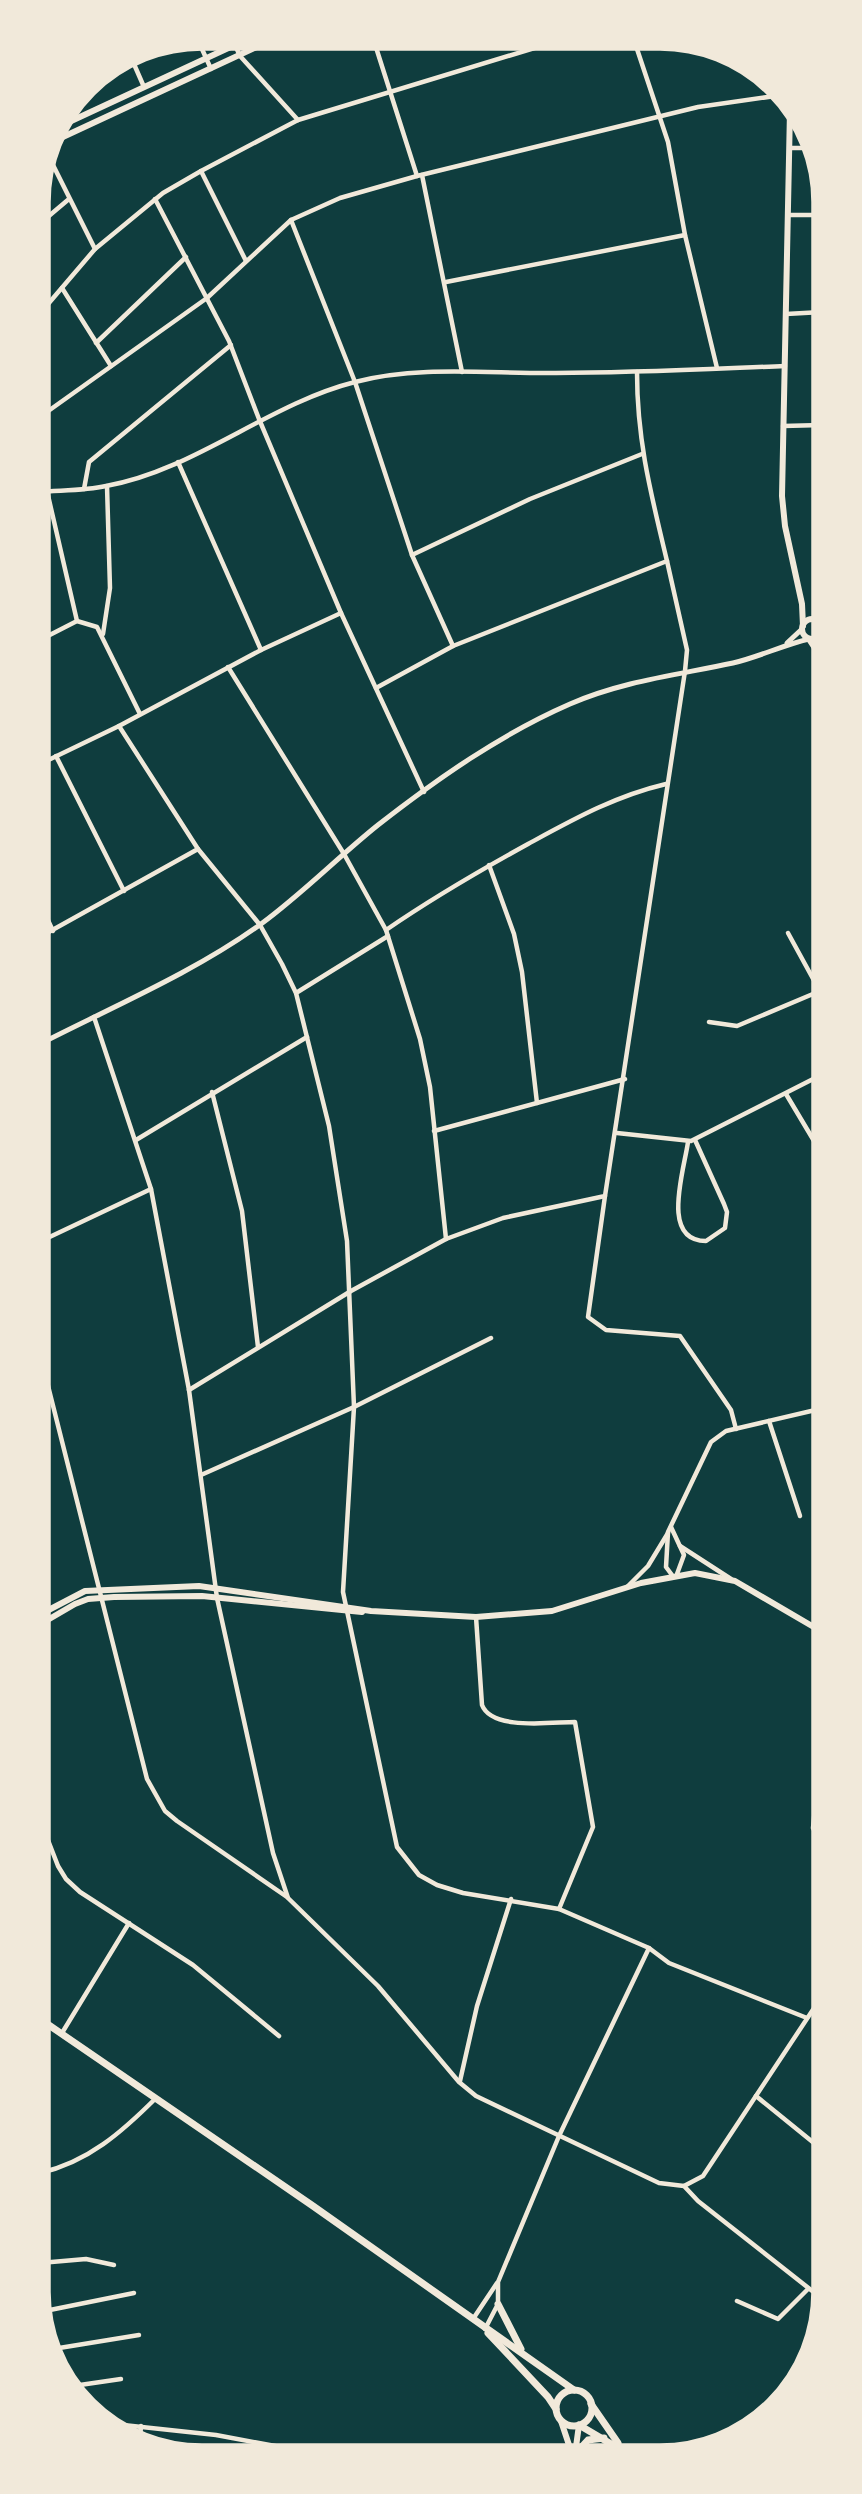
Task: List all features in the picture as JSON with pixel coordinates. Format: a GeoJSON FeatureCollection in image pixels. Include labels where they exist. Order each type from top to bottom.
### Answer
{"type":"FeatureCollection","features":[{"type":"Feature","properties":{"kind":"main road"},"geometry":{"type":"LineString","coordinates":[[73,120],[223,49]]}},
{"type":"Feature","properties":{"kind":"main road"},"geometry":{"type":"LineString","coordinates":[[64,137],[254,49]]}},
{"type":"Feature","properties":{"kind":"main road"},"geometry":{"type":"LineString","coordinates":[[791,123],[782,426],[785,526],[800,595],[803,627],[813,645]]}},
{"type":"Feature","properties":{"kind":"main road"},"geometry":{"type":"LineString","coordinates":[[800,595],[813,612]]}},
{"type":"Feature","properties":{"kind":"main road"},"geometry":{"type":"LineString","coordinates":[[803,627],[807,621],[813,620]]}},
{"type":"Feature","properties":{"kind":"main road"},"geometry":{"type":"LineString","coordinates":[[809,639],[813,638]]}},
{"type":"Feature","properties":{"kind":"main road"},"geometry":{"type":"LineString","coordinates":[[49,1619],[75,1604],[101,1598],[217,1598],[476,1617],[552,1611],[675,1575],[707,1574],[735,1581],[813,1627]]}},
{"type":"Feature","properties":{"kind":"main road"},"geometry":{"type":"LineString","coordinates":[[49,1609],[71,1596],[99,1589],[216,1588],[347,1609]]}},
{"type":"Feature","properties":{"kind":"main road"},"geometry":{"type":"LineString","coordinates":[[49,2025],[156,2097],[485,2330],[524,2353],[573,2390],[583,2393],[621,2445]]}},
{"type":"Feature","properties":{"kind":"main road"},"geometry":{"type":"LineString","coordinates":[[498,2304],[524,2353]]}},
{"type":"Feature","properties":{"kind":"main road"},"geometry":{"type":"LineString","coordinates":[[485,2330],[548,2397],[556,2409],[570,2445]]}},
{"type":"Feature","properties":{"kind":"main road"},"geometry":{"type":"LineString","coordinates":[[556,2409],[561,2396],[573,2390]]}},
{"type":"Feature","properties":{"kind":"main road"},"geometry":{"type":"LineString","coordinates":[[576,2445],[579,2425],[588,2419],[591,2404]]}},
{"type":"Feature","properties":{"kind":"main road"},"geometry":{"type":"LineString","coordinates":[[561,2421],[579,2425],[616,2445]]}},
{"type":"Feature","properties":{"kind":"main road"},"geometry":{"type":"LineString","coordinates":[[583,2445],[588,2440],[605,2438]]}},
{"type":"Feature","properties":{"kind":"street"},"geometry":{"type":"LineString","coordinates":[[202,49],[211,69]]}},
{"type":"Feature","properties":{"kind":"street"},"geometry":{"type":"LineString","coordinates":[[236,49],[298,120]]}},
{"type":"Feature","properties":{"kind":"street"},"geometry":{"type":"LineString","coordinates":[[377,49],[419,176],[446,282],[462,372]]}},
{"type":"Feature","properties":{"kind":"street"},"geometry":{"type":"LineString","coordinates":[[49,303],[95,248],[155,199],[201,171],[298,120],[531,49]]}},
{"type":"Feature","properties":{"kind":"street"},"geometry":{"type":"LineString","coordinates":[[637,49],[668,142],[685,235],[717,368]]}},
{"type":"Feature","properties":{"kind":"street"},"geometry":{"type":"LineString","coordinates":[[134,65],[144,87]]}},
{"type":"Feature","properties":{"kind":"street"},"geometry":{"type":"LineString","coordinates":[[49,410],[207,298],[291,220],[340,198],[698,107],[771,97]]}},
{"type":"Feature","properties":{"kind":"street"},"geometry":{"type":"LineString","coordinates":[[790,148],[803,148]]}},
{"type":"Feature","properties":{"kind":"street"},"geometry":{"type":"LineString","coordinates":[[53,166],[95,248]]}},
{"type":"Feature","properties":{"kind":"street"},"geometry":{"type":"LineString","coordinates":[[201,171],[247,261]]}},
{"type":"Feature","properties":{"kind":"street"},"geometry":{"type":"LineString","coordinates":[[49,216],[69,199]]}},
{"type":"Feature","properties":{"kind":"street"},"geometry":{"type":"LineString","coordinates":[[155,199],[231,345],[259,419],[341,613],[424,793]]}},
{"type":"Feature","properties":{"kind":"street"},"geometry":{"type":"LineString","coordinates":[[790,215],[813,215]]}},
{"type":"Feature","properties":{"kind":"street"},"geometry":{"type":"LineString","coordinates":[[291,220],[355,382],[412,555],[453,646]]}},
{"type":"Feature","properties":{"kind":"street"},"geometry":{"type":"LineString","coordinates":[[446,282],[685,235]]}},
{"type":"Feature","properties":{"kind":"street"},"geometry":{"type":"LineString","coordinates":[[96,343],[186,257]]}},
{"type":"Feature","properties":{"kind":"street"},"geometry":{"type":"LineString","coordinates":[[62,288],[111,366]]}},
{"type":"Feature","properties":{"kind":"street"},"geometry":{"type":"LineString","coordinates":[[786,314],[813,312]]}},
{"type":"Feature","properties":{"kind":"street"},"geometry":{"type":"LineString","coordinates":[[84,489],[89,462],[231,345]]}},
{"type":"Feature","properties":{"kind":"street"},"geometry":{"type":"LineString","coordinates":[[49,491],[107,486],[178,462],[259,419],[355,382],[411,374],[462,372],[637,372],[785,366]]}},
{"type":"Feature","properties":{"kind":"street"},"geometry":{"type":"LineString","coordinates":[[637,372],[637,422],[642,454],[687,650],[588,1317],[606,1330],[680,1336],[731,1410],[736,1429]]}},
{"type":"Feature","properties":{"kind":"street"},"geometry":{"type":"LineString","coordinates":[[782,426],[813,425]]}},
{"type":"Feature","properties":{"kind":"street"},"geometry":{"type":"LineString","coordinates":[[412,555],[564,484],[642,454]]}},
{"type":"Feature","properties":{"kind":"street"},"geometry":{"type":"LineString","coordinates":[[178,462],[261,650]]}},
{"type":"Feature","properties":{"kind":"street"},"geometry":{"type":"LineString","coordinates":[[103,634],[110,588],[107,486]]}},
{"type":"Feature","properties":{"kind":"street"},"geometry":{"type":"LineString","coordinates":[[49,499],[78,621]]}},
{"type":"Feature","properties":{"kind":"street"},"geometry":{"type":"LineString","coordinates":[[376,688],[453,646],[667,562]]}},
{"type":"Feature","properties":{"kind":"street"},"geometry":{"type":"LineString","coordinates":[[49,760],[119,726],[261,650],[341,613]]}},
{"type":"Feature","properties":{"kind":"street"},"geometry":{"type":"LineString","coordinates":[[49,635],[78,621],[91,623],[103,634],[140,714]]}},
{"type":"Feature","properties":{"kind":"street"},"geometry":{"type":"LineString","coordinates":[[784,645],[803,627]]}},
{"type":"Feature","properties":{"kind":"street"},"geometry":{"type":"LineString","coordinates":[[49,1040],[218,952],[260,925],[344,854],[476,755],[570,704],[624,685],[736,662],[809,639]]}},
{"type":"Feature","properties":{"kind":"street"},"geometry":{"type":"LineString","coordinates":[[228,667],[344,854],[387,933],[420,1039],[446,1239]]}},
{"type":"Feature","properties":{"kind":"street"},"geometry":{"type":"LineString","coordinates":[[119,726],[198,849],[260,925],[296,993],[330,1126],[347,1241],[351,1291],[354,1407],[343,1592],[397,1847],[406,1863],[418,1875],[437,1885],[463,1893],[559,1909],[649,1948],[669,1963],[807,2018]]}},
{"type":"Feature","properties":{"kind":"street"},"geometry":{"type":"LineString","coordinates":[[56,756],[124,891]]}},
{"type":"Feature","properties":{"kind":"street"},"geometry":{"type":"LineString","coordinates":[[296,993],[489,865],[599,805],[666,784]]}},
{"type":"Feature","properties":{"kind":"street"},"geometry":{"type":"LineString","coordinates":[[49,933],[198,849]]}},
{"type":"Feature","properties":{"kind":"street"},"geometry":{"type":"LineString","coordinates":[[489,865],[514,934],[522,972],[537,1103]]}},
{"type":"Feature","properties":{"kind":"street"},"geometry":{"type":"LineString","coordinates":[[49,922],[53,931]]}},
{"type":"Feature","properties":{"kind":"street"},"geometry":{"type":"LineString","coordinates":[[788,933],[813,978]]}},
{"type":"Feature","properties":{"kind":"street"},"geometry":{"type":"LineString","coordinates":[[709,1022],[737,1026],[813,994]]}},
{"type":"Feature","properties":{"kind":"street"},"geometry":{"type":"LineString","coordinates":[[94,1017],[151,1188],[190,1390],[217,1598],[273,1853],[288,1898]]}},
{"type":"Feature","properties":{"kind":"street"},"geometry":{"type":"LineString","coordinates":[[136,1140],[307,1037]]}},
{"type":"Feature","properties":{"kind":"street"},"geometry":{"type":"LineString","coordinates":[[434,1131],[625,1079]]}},
{"type":"Feature","properties":{"kind":"street"},"geometry":{"type":"LineString","coordinates":[[617,1133],[688,1142],[813,1079]]}},
{"type":"Feature","properties":{"kind":"street"},"geometry":{"type":"LineString","coordinates":[[212,1092],[242,1211],[258,1347]]}},
{"type":"Feature","properties":{"kind":"street"},"geometry":{"type":"LineString","coordinates":[[786,1094],[813,1139]]}},
{"type":"Feature","properties":{"kind":"street"},"geometry":{"type":"LineString","coordinates":[[688,1142],[677,1219],[684,1234],[706,1241],[724,1228],[727,1212],[695,1140]]}},
{"type":"Feature","properties":{"kind":"street"},"geometry":{"type":"LineString","coordinates":[[49,1237],[151,1188]]}},
{"type":"Feature","properties":{"kind":"street"},"geometry":{"type":"LineString","coordinates":[[190,1390],[351,1291],[446,1239],[503,1218],[605,1196]]}},
{"type":"Feature","properties":{"kind":"street"},"geometry":{"type":"LineString","coordinates":[[201,1475],[354,1407],[491,1338]]}},
{"type":"Feature","properties":{"kind":"street"},"geometry":{"type":"LineString","coordinates":[[49,1390],[147,1779],[159,1801],[177,1821],[288,1898],[378,1986],[459,2082],[476,2096],[659,2183],[684,2186],[813,2293]]}},
{"type":"Feature","properties":{"kind":"street"},"geometry":{"type":"LineString","coordinates":[[625,1588],[648,1566],[718,1435],[813,1411]]}},
{"type":"Feature","properties":{"kind":"street"},"geometry":{"type":"LineString","coordinates":[[769,1421],[800,1516]]}},
{"type":"Feature","properties":{"kind":"street"},"geometry":{"type":"LineString","coordinates":[[670,1529],[685,1560],[675,1575],[666,1567],[670,1529]]}},
{"type":"Feature","properties":{"kind":"street"},"geometry":{"type":"LineString","coordinates":[[680,1546],[735,1581]]}},
{"type":"Feature","properties":{"kind":"street"},"geometry":{"type":"LineString","coordinates":[[476,1617],[482,1705],[487,1716],[496,1720],[531,1723],[575,1721],[593,1827],[559,1909]]}},
{"type":"Feature","properties":{"kind":"street"},"geometry":{"type":"LineString","coordinates":[[49,1840],[66,1879],[207,1975],[279,2036]]}},
{"type":"Feature","properties":{"kind":"street"},"geometry":{"type":"LineString","coordinates":[[459,2082],[477,2006],[511,1899]]}},
{"type":"Feature","properties":{"kind":"street"},"geometry":{"type":"LineString","coordinates":[[61,2034],[129,1923]]}},
{"type":"Feature","properties":{"kind":"street"},"geometry":{"type":"LineString","coordinates":[[472,2321],[498,2282],[559,2136],[649,1948]]}},
{"type":"Feature","properties":{"kind":"street"},"geometry":{"type":"LineString","coordinates":[[684,2186],[703,2176],[813,2009]]}},
{"type":"Feature","properties":{"kind":"street"},"geometry":{"type":"LineString","coordinates":[[756,2096],[813,2142]]}},
{"type":"Feature","properties":{"kind":"street"},"geometry":{"type":"LineString","coordinates":[[49,2170],[82,2158],[121,2133],[156,2097]]}},
{"type":"Feature","properties":{"kind":"street"},"geometry":{"type":"LineString","coordinates":[[49,2262],[70,2259],[114,2265]]}},
{"type":"Feature","properties":{"kind":"street"},"geometry":{"type":"LineString","coordinates":[[485,2330],[498,2304],[498,2282]]}},
{"type":"Feature","properties":{"kind":"street"},"geometry":{"type":"LineString","coordinates":[[737,2301],[778,2319],[808,2289]]}},
{"type":"Feature","properties":{"kind":"street"},"geometry":{"type":"LineString","coordinates":[[50,2310],[134,2293]]}},
{"type":"Feature","properties":{"kind":"street"},"geometry":{"type":"LineString","coordinates":[[60,2348],[139,2336]]}},
{"type":"Feature","properties":{"kind":"street"},"geometry":{"type":"LineString","coordinates":[[81,2385],[121,2379]]}},
{"type":"Feature","properties":{"kind":"street"},"geometry":{"type":"LineString","coordinates":[[125,2425],[216,2435],[270,2445]]}},
{"type":"Feature","properties":{"kind":"street"},"geometry":{"type":"LineString","coordinates":[[141,2426],[141,2432]]}}]}
